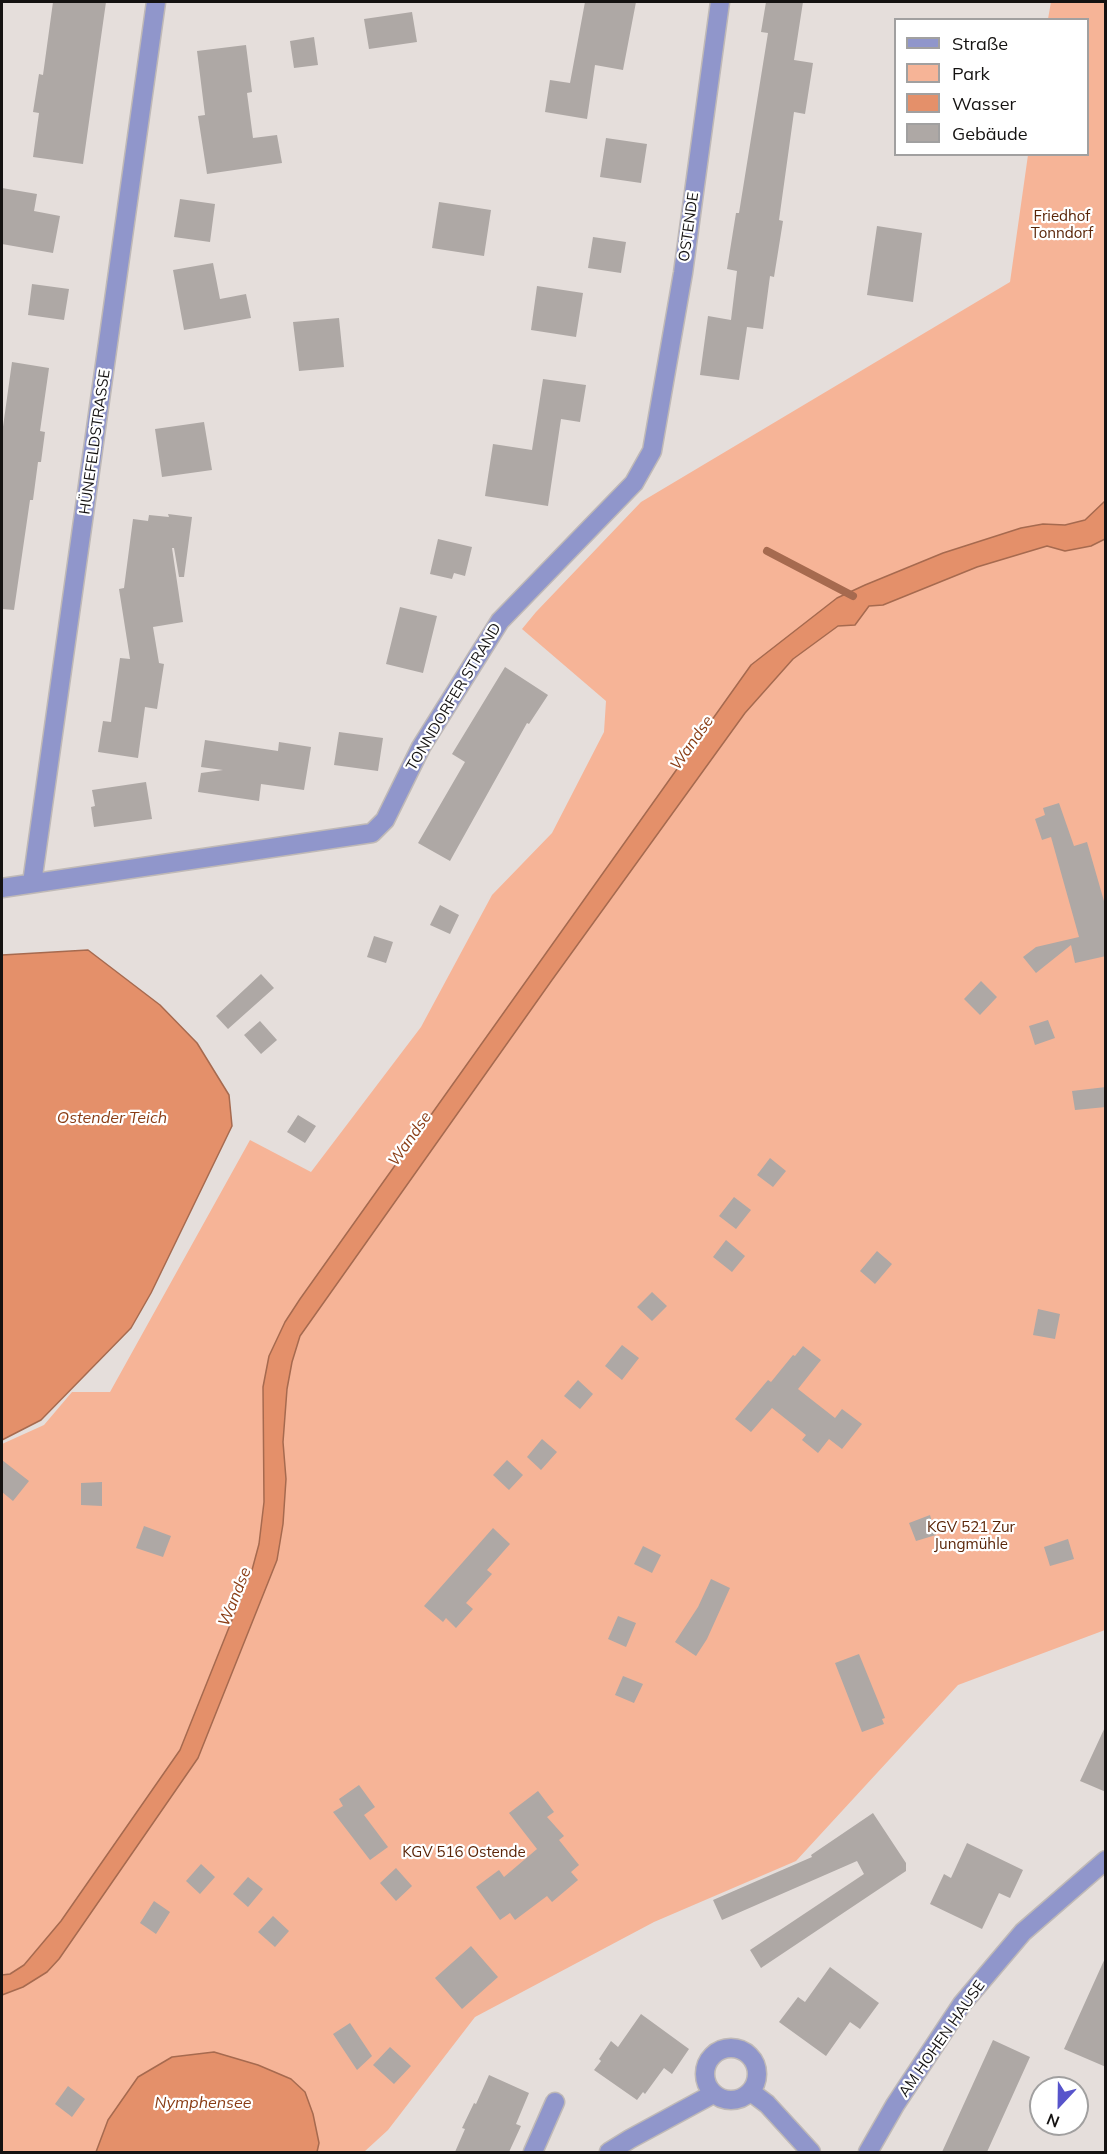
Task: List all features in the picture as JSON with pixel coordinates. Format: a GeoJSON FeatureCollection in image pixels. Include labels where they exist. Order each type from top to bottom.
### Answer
{"type":"FeatureCollection","features":[{"type":"Feature","properties":{"kind":"street","name":"HÜNEFELDSTRASSE"},"geometry":{"type":"LineString","coordinates":[[33,883],[156,2]]}},
{"type":"Feature","properties":{"kind":"street","name":"OSTENDE"},"geometry":{"type":"LineString","coordinates":[[652,451],[683,273],[720,2]]}},
{"type":"Feature","properties":{"kind":"street","name":"TONNDORFER STRAND"},"geometry":{"type":"LineString","coordinates":[[2,888],[372,833],[385,820],[421,747],[500,621],[634,483],[652,451]]}},
{"type":"Feature","properties":{"kind":"street","name":"AM HOHEN HAUSE"},"geometry":{"type":"LineString","coordinates":[[868,2152],[895,2105],[962,2004],[1023,1932],[1106,1860]]}},
{"type":"Feature","properties":{"kind":"street"},"geometry":{"type":"LineString","coordinates":[[726,2048],[742,2050],[754,2061],[757,2077],[751,2092],[744,2097],[728,2100],[713,2094],[707,2087],[704,2071],[711,2056],[726,2048]]}},
{"type":"Feature","properties":{"kind":"street"},"geometry":{"type":"LineString","coordinates":[[751,2092],[767,2104],[811,2152]]}},
{"type":"Feature","properties":{"kind":"street"},"geometry":{"type":"LineString","coordinates":[[609,2152],[713,2094]]}},
{"type":"Feature","properties":{"kind":"street"},"geometry":{"type":"LineString","coordinates":[[533,2152],[555,2102]]}},
{"type":"Feature","properties":{"kind":"green space"},"geometry":{"type":"Polygon","coordinates":[[[1051,2],[1105,2],[1105,1630],[958,1685],[796,1861],[654,1922],[475,2017],[388,2130],[364,2152],[317,2152],[319,2143],[305,2092],[291,2079],[258,2065],[214,2052],[108,2120],[96,2152],[2,2152],[2,1444],[44,1425],[72,1392],[110,1392],[250,1140],[311,1172],[421,1027],[492,895],[552,833],[604,732],[606,701],[522,629],[536,612],[641,502],[1010,282],[1028,156],[1089,156],[1089,18],[1048,18],[1051,2]]]}},
{"type":"Feature","properties":{"kind":"water"},"geometry":{"type":"Polygon","coordinates":[[[1105,501],[1105,539],[1091,546],[1065,551],[1047,546],[977,567],[883,605],[869,606],[855,625],[838,626],[793,659],[745,713],[552,980],[300,1336],[287,1389],[283,1442],[286,1479],[283,1524],[277,1560],[198,1758],[59,1959],[47,1972],[23,1987],[2,1995],[2,1975],[10,1974],[24,1965],[61,1921],[180,1750],[252,1570],[259,1544],[264,1502],[263,1387],[269,1356],[285,1322],[751,665],[837,598],[865,585],[943,553],[1021,528],[1043,524],[1065,525],[1085,520],[1105,501]]]}},
{"type":"Feature","properties":{"kind":"water","name":"Ostender Teich"},"geometry":{"type":"Polygon","coordinates":[[[88,950],[160,1005],[197,1043],[229,1095],[232,1126],[151,1293],[131,1328],[41,1420],[2,1440],[2,955],[88,950]]]}},
{"type":"Feature","properties":{"kind":"water","name":"Nymphensee"},"geometry":{"type":"Polygon","coordinates":[[[214,2052],[258,2065],[291,2079],[305,2092],[313,2114],[319,2143],[317,2152],[96,2152],[108,2120],[138,2077],[172,2057],[214,2052]]]}},
{"type":"Feature","properties":{"kind":"building"},"geometry":{"type":"Polygon","coordinates":[[[53,2],[106,2],[83,164],[33,157],[39,113],[33,112],[39,74],[43,75],[53,2]]]}},
{"type":"Feature","properties":{"kind":"building"},"geometry":{"type":"Polygon","coordinates":[[[585,2],[636,2],[623,70],[595,65],[587,119],[545,112],[550,80],[570,83],[585,2]]]}},
{"type":"Feature","properties":{"kind":"building"},"geometry":{"type":"Polygon","coordinates":[[[766,2],[803,2],[794,60],[813,63],[805,114],[794,112],[779,220],[783,221],[774,277],[770,276],[763,329],[747,327],[739,380],[700,375],[708,316],[731,320],[737,271],[727,269],[736,213],[739,213],[768,33],[761,32],[766,2]]]}},
{"type":"Feature","properties":{"kind":"building"},"geometry":{"type":"Polygon","coordinates":[[[412,12],[417,42],[369,49],[364,19],[412,12]]]}},
{"type":"Feature","properties":{"kind":"building"},"geometry":{"type":"Polygon","coordinates":[[[314,37],[318,65],[294,68],[290,41],[314,37]]]}},
{"type":"Feature","properties":{"kind":"building"},"geometry":{"type":"Polygon","coordinates":[[[246,45],[252,92],[247,93],[253,138],[277,135],[282,163],[207,174],[198,116],[205,115],[197,51],[246,45]]]}},
{"type":"Feature","properties":{"kind":"building"},"geometry":{"type":"Polygon","coordinates":[[[606,138],[647,144],[641,183],[600,177],[606,138]]]}},
{"type":"Feature","properties":{"kind":"building"},"geometry":{"type":"Polygon","coordinates":[[[2,188],[37,194],[34,211],[60,216],[53,253],[2,244],[2,188]]]}},
{"type":"Feature","properties":{"kind":"building"},"geometry":{"type":"Polygon","coordinates":[[[180,199],[215,204],[210,242],[174,237],[180,199]]]}},
{"type":"Feature","properties":{"kind":"building"},"geometry":{"type":"Polygon","coordinates":[[[439,202],[491,210],[484,256],[432,248],[439,202]]]}},
{"type":"Feature","properties":{"kind":"building"},"geometry":{"type":"Polygon","coordinates":[[[877,226],[922,233],[913,302],[867,295],[877,226]]]}},
{"type":"Feature","properties":{"kind":"building"},"geometry":{"type":"Polygon","coordinates":[[[593,237],[626,242],[621,273],[588,268],[593,237]]]}},
{"type":"Feature","properties":{"kind":"building"},"geometry":{"type":"Polygon","coordinates":[[[213,263],[220,299],[246,294],[251,318],[184,330],[173,270],[213,263]]]}},
{"type":"Feature","properties":{"kind":"building"},"geometry":{"type":"Polygon","coordinates":[[[32,284],[69,289],[64,320],[28,315],[32,284]]]}},
{"type":"Feature","properties":{"kind":"building"},"geometry":{"type":"Polygon","coordinates":[[[537,286],[583,293],[576,337],[531,330],[537,286]]]}},
{"type":"Feature","properties":{"kind":"building"},"geometry":{"type":"Polygon","coordinates":[[[339,318],[344,367],[299,371],[293,322],[339,318]]]}},
{"type":"Feature","properties":{"kind":"building"},"geometry":{"type":"Polygon","coordinates":[[[12,362],[49,368],[40,431],[45,432],[41,462],[38,462],[33,500],[30,500],[14,610],[2,609],[2,434],[12,362]]]}},
{"type":"Feature","properties":{"kind":"building"},"geometry":{"type":"Polygon","coordinates":[[[543,379],[586,385],[580,422],[561,419],[548,506],[485,496],[493,444],[532,450],[543,379]]]}},
{"type":"Feature","properties":{"kind":"building"},"geometry":{"type":"Polygon","coordinates":[[[204,422],[212,470],[162,477],[155,429],[204,422]]]}},
{"type":"Feature","properties":{"kind":"building"},"geometry":{"type":"Polygon","coordinates":[[[168,514],[192,517],[184,577],[179,577],[174,548],[172,548],[183,622],[153,627],[159,663],[164,664],[157,709],[145,707],[138,758],[98,752],[103,721],[111,722],[120,658],[130,659],[119,589],[124,588],[133,519],[148,521],[149,515],[169,517],[168,514]]]}},
{"type":"Feature","properties":{"kind":"building"},"geometry":{"type":"Polygon","coordinates":[[[438,539],[472,547],[465,576],[454,573],[452,579],[430,574],[438,539]]]}},
{"type":"Feature","properties":{"kind":"building"},"geometry":{"type":"Polygon","coordinates":[[[400,607],[437,616],[423,673],[386,664],[400,607]]]}},
{"type":"Feature","properties":{"kind":"building"},"geometry":{"type":"Polygon","coordinates":[[[505,667],[548,695],[529,724],[527,723],[450,861],[418,843],[465,762],[452,754],[505,667]]]}},
{"type":"Feature","properties":{"kind":"building"},"geometry":{"type":"Polygon","coordinates":[[[339,732],[383,738],[378,771],[334,765],[339,732]]]}},
{"type":"Feature","properties":{"kind":"building"},"geometry":{"type":"Polygon","coordinates":[[[205,740],[278,751],[279,742],[311,747],[304,790],[261,784],[259,801],[198,792],[201,773],[223,770],[201,767],[205,740]]]}},
{"type":"Feature","properties":{"kind":"building"},"geometry":{"type":"Polygon","coordinates":[[[146,782],[152,819],[94,827],[91,807],[95,806],[92,790],[146,782]]]}},
{"type":"Feature","properties":{"kind":"building"},"geometry":{"type":"Polygon","coordinates":[[[1059,803],[1074,846],[1087,842],[1106,908],[1106,956],[1075,963],[1071,945],[1036,973],[1023,957],[1036,947],[1079,937],[1051,837],[1042,840],[1035,819],[1045,815],[1043,808],[1059,803]]]}},
{"type":"Feature","properties":{"kind":"building"},"geometry":{"type":"Polygon","coordinates":[[[440,905],[459,915],[450,934],[430,925],[440,905]]]}},
{"type":"Feature","properties":{"kind":"building"},"geometry":{"type":"Polygon","coordinates":[[[374,936],[393,942],[386,963],[367,957],[374,936]]]}},
{"type":"Feature","properties":{"kind":"building"},"geometry":{"type":"Polygon","coordinates":[[[261,974],[274,988],[228,1029],[216,1016],[261,974]]]}},
{"type":"Feature","properties":{"kind":"building"},"geometry":{"type":"Polygon","coordinates":[[[981,981],[997,997],[980,1015],[964,999],[981,981]]]}},
{"type":"Feature","properties":{"kind":"building"},"geometry":{"type":"Polygon","coordinates":[[[1048,1020],[1055,1038],[1035,1045],[1029,1026],[1048,1020]]]}},
{"type":"Feature","properties":{"kind":"building"},"geometry":{"type":"Polygon","coordinates":[[[260,1021],[277,1040],[261,1054],[244,1035],[260,1021]]]}},
{"type":"Feature","properties":{"kind":"building"},"geometry":{"type":"Polygon","coordinates":[[[1106,1087],[1106,1107],[1075,1110],[1072,1091],[1106,1087]]]}},
{"type":"Feature","properties":{"kind":"building"},"geometry":{"type":"Polygon","coordinates":[[[298,1115],[316,1126],[305,1143],[287,1132],[298,1115]]]}},
{"type":"Feature","properties":{"kind":"building"},"geometry":{"type":"Polygon","coordinates":[[[770,1158],[786,1171],[773,1187],[757,1175],[770,1158]]]}},
{"type":"Feature","properties":{"kind":"building"},"geometry":{"type":"Polygon","coordinates":[[[734,1197],[751,1210],[736,1229],[719,1216],[734,1197]]]}},
{"type":"Feature","properties":{"kind":"building"},"geometry":{"type":"Polygon","coordinates":[[[726,1240],[745,1256],[732,1272],[713,1257],[726,1240]]]}},
{"type":"Feature","properties":{"kind":"building"},"geometry":{"type":"Polygon","coordinates":[[[877,1251],[892,1264],[875,1284],[860,1271],[877,1251]]]}},
{"type":"Feature","properties":{"kind":"building"},"geometry":{"type":"Polygon","coordinates":[[[652,1292],[667,1306],[652,1321],[637,1307],[652,1292]]]}},
{"type":"Feature","properties":{"kind":"building"},"geometry":{"type":"Polygon","coordinates":[[[1038,1309],[1060,1314],[1055,1339],[1033,1335],[1038,1309]]]}},
{"type":"Feature","properties":{"kind":"building"},"geometry":{"type":"Polygon","coordinates":[[[622,1345],[639,1358],[622,1380],[605,1366],[622,1345]]]}},
{"type":"Feature","properties":{"kind":"building"},"geometry":{"type":"Polygon","coordinates":[[[803,1346],[821,1360],[798,1389],[835,1418],[842,1409],[862,1424],[842,1449],[829,1439],[818,1453],[802,1440],[806,1435],[772,1408],[751,1432],[735,1419],[768,1380],[771,1382],[803,1346]]]}},
{"type":"Feature","properties":{"kind":"building"},"geometry":{"type":"Polygon","coordinates":[[[578,1380],[593,1394],[580,1409],[564,1396],[578,1380]]]}},
{"type":"Feature","properties":{"kind":"building"},"geometry":{"type":"Polygon","coordinates":[[[542,1439],[557,1452],[541,1470],[527,1457],[542,1439]]]}},
{"type":"Feature","properties":{"kind":"building"},"geometry":{"type":"Polygon","coordinates":[[[2,1460],[29,1481],[13,1501],[2,1492],[2,1460]]]}},
{"type":"Feature","properties":{"kind":"building"},"geometry":{"type":"Polygon","coordinates":[[[507,1460],[523,1475],[509,1490],[493,1475],[507,1460]]]}},
{"type":"Feature","properties":{"kind":"building"},"geometry":{"type":"Polygon","coordinates":[[[102,1482],[102,1506],[81,1505],[81,1483],[102,1482]]]}},
{"type":"Feature","properties":{"kind":"building"},"geometry":{"type":"Polygon","coordinates":[[[930,1515],[936,1535],[916,1541],[909,1523],[930,1515]]]}},
{"type":"Feature","properties":{"kind":"building"},"geometry":{"type":"Polygon","coordinates":[[[144,1526],[171,1536],[163,1557],[136,1548],[144,1526]]]}},
{"type":"Feature","properties":{"kind":"building"},"geometry":{"type":"Polygon","coordinates":[[[493,1528],[510,1544],[487,1570],[492,1574],[466,1603],[473,1609],[456,1628],[446,1618],[443,1622],[424,1606],[493,1528]]]}},
{"type":"Feature","properties":{"kind":"building"},"geometry":{"type":"Polygon","coordinates":[[[1068,1539],[1074,1559],[1050,1566],[1044,1547],[1068,1539]]]}},
{"type":"Feature","properties":{"kind":"building"},"geometry":{"type":"Polygon","coordinates":[[[643,1546],[661,1555],[652,1573],[634,1564],[643,1546]]]}},
{"type":"Feature","properties":{"kind":"building"},"geometry":{"type":"Polygon","coordinates":[[[711,1579],[730,1588],[707,1639],[696,1656],[675,1642],[698,1607],[711,1579]]]}},
{"type":"Feature","properties":{"kind":"building"},"geometry":{"type":"Polygon","coordinates":[[[618,1616],[636,1623],[626,1647],[608,1639],[618,1616]]]}},
{"type":"Feature","properties":{"kind":"building"},"geometry":{"type":"Polygon","coordinates":[[[859,1654],[885,1718],[882,1719],[884,1724],[862,1732],[835,1663],[859,1654]]]}},
{"type":"Feature","properties":{"kind":"building"},"geometry":{"type":"Polygon","coordinates":[[[623,1676],[643,1684],[634,1703],[615,1695],[623,1676]]]}},
{"type":"Feature","properties":{"kind":"building"},"geometry":{"type":"Polygon","coordinates":[[[1106,1725],[1106,1792],[1080,1781],[1106,1725]]]}},
{"type":"Feature","properties":{"kind":"building"},"geometry":{"type":"Polygon","coordinates":[[[359,1785],[375,1807],[364,1815],[388,1847],[370,1860],[333,1812],[343,1806],[339,1799],[359,1785]]]}},
{"type":"Feature","properties":{"kind":"building"},"geometry":{"type":"Polygon","coordinates":[[[538,1791],[554,1812],[547,1817],[564,1836],[559,1840],[579,1865],[571,1872],[578,1880],[552,1902],[547,1896],[515,1920],[510,1913],[500,1920],[476,1887],[499,1870],[504,1877],[537,1849],[509,1813],[538,1791]]]}},
{"type":"Feature","properties":{"kind":"building"},"geometry":{"type":"Polygon","coordinates":[[[873,1813],[906,1863],[906,1871],[761,1968],[750,1950],[864,1874],[857,1861],[722,1920],[713,1900],[812,1857],[811,1855],[873,1813]]]}},
{"type":"Feature","properties":{"kind":"building"},"geometry":{"type":"Polygon","coordinates":[[[967,1843],[1023,1870],[1010,1898],[999,1893],[982,1929],[930,1904],[944,1874],[951,1878],[967,1843]]]}},
{"type":"Feature","properties":{"kind":"building"},"geometry":{"type":"Polygon","coordinates":[[[201,1864],[215,1877],[200,1894],[186,1881],[201,1864]]]}},
{"type":"Feature","properties":{"kind":"building"},"geometry":{"type":"Polygon","coordinates":[[[396,1868],[412,1886],[396,1901],[380,1883],[396,1868]]]}},
{"type":"Feature","properties":{"kind":"building"},"geometry":{"type":"Polygon","coordinates":[[[248,1877],[263,1889],[248,1907],[233,1894],[248,1877]]]}},
{"type":"Feature","properties":{"kind":"building"},"geometry":{"type":"Polygon","coordinates":[[[154,1901],[170,1912],[156,1934],[140,1923],[154,1901]]]}},
{"type":"Feature","properties":{"kind":"building"},"geometry":{"type":"Polygon","coordinates":[[[273,1916],[289,1931],[275,1947],[258,1932],[273,1916]]]}},
{"type":"Feature","properties":{"kind":"building"},"geometry":{"type":"Polygon","coordinates":[[[471,1946],[498,1977],[462,2009],[435,1978],[471,1946]]]}},
{"type":"Feature","properties":{"kind":"building"},"geometry":{"type":"Polygon","coordinates":[[[1106,1956],[1106,2067],[1064,2049],[1106,1956]]]}},
{"type":"Feature","properties":{"kind":"building"},"geometry":{"type":"Polygon","coordinates":[[[830,1967],[879,2003],[860,2029],[850,2022],[826,2056],[779,2022],[798,1997],[805,2002],[830,1967]]]}},
{"type":"Feature","properties":{"kind":"building"},"geometry":{"type":"Polygon","coordinates":[[[641,2014],[689,2049],[672,2074],[664,2068],[645,2094],[643,2092],[637,2100],[594,2070],[611,2041],[618,2047],[641,2014]]]}},
{"type":"Feature","properties":{"kind":"building"},"geometry":{"type":"Polygon","coordinates":[[[350,2023],[372,2056],[357,2070],[333,2034],[350,2023]]]}},
{"type":"Feature","properties":{"kind":"building"},"geometry":{"type":"Polygon","coordinates":[[[993,2040],[1030,2057],[987,2152],[942,2152],[993,2040]]]}},
{"type":"Feature","properties":{"kind":"building"},"geometry":{"type":"Polygon","coordinates":[[[390,2047],[411,2066],[394,2084],[373,2065],[390,2047]]]}},
{"type":"Feature","properties":{"kind":"building"},"geometry":{"type":"Polygon","coordinates":[[[489,2075],[529,2093],[516,2124],[521,2126],[509,2152],[455,2152],[465,2129],[462,2128],[489,2075]]]}},
{"type":"Feature","properties":{"kind":"building"},"geometry":{"type":"Polygon","coordinates":[[[68,2086],[85,2099],[72,2117],[55,2104],[68,2086]]]}},
{"type":"Feature","properties":{"kind":"waterway"},"geometry":{"type":"LineString","coordinates":[[767,551],[853,596]]}},
{"type":"Feature","properties":{"kind":"park label","name":"Friedhof Tonndorf"},"geometry":{"type":"Point","coordinates":[1062,224]}},
{"type":"Feature","properties":{"kind":"park label","name":"KGV 521 Zur Jungmühle"},"geometry":{"type":"Point","coordinates":[971,1536]}},
{"type":"Feature","properties":{"kind":"park label","name":"KGV 516 Ostende"},"geometry":{"type":"Point","coordinates":[464,1852]}},
{"type":"Feature","properties":{"kind":"water label","name":"Wandse"},"geometry":{"type":"Point","coordinates":[692,743]}},
{"type":"Feature","properties":{"kind":"water label","name":"Wandse"},"geometry":{"type":"Point","coordinates":[410,1139]}},
{"type":"Feature","properties":{"kind":"water label","name":"Wandse"},"geometry":{"type":"Point","coordinates":[235,1597]}}]}
